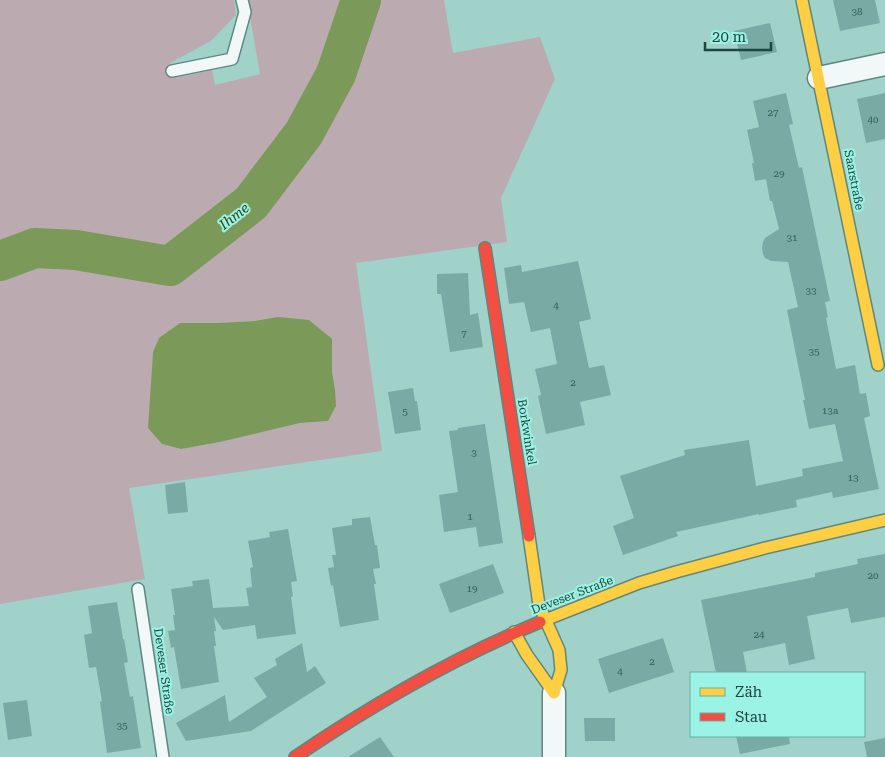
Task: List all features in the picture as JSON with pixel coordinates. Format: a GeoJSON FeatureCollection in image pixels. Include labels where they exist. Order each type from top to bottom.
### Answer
{"type":"FeatureCollection","features":[{"type":"Feature","properties":{"kind":"street","name":"Saarstraße"},"geometry":{"type":"LineString","coordinates":[[802,0],[820,78],[878,365]]}},
{"type":"Feature","properties":{"kind":"street"},"geometry":{"type":"LineString","coordinates":[[820,78],[885,64]]}},
{"type":"Feature","properties":{"kind":"street","name":"Borkwinkel"},"geometry":{"type":"LineString","coordinates":[[485,248],[539,605],[559,650],[561,670],[554,692]]}},
{"type":"Feature","properties":{"kind":"street","name":"Deveser Straße"},"geometry":{"type":"LineString","coordinates":[[295,757],[407,686],[514,632],[546,619],[645,582],[747,552],[885,520]]}},
{"type":"Feature","properties":{"kind":"street"},"geometry":{"type":"LineString","coordinates":[[514,632],[527,655],[554,692],[554,757]]}},
{"type":"Feature","properties":{"kind":"lane"},"geometry":{"type":"LineString","coordinates":[[172,71],[232,59],[244,12],[242,0]]}},
{"type":"Feature","properties":{"kind":"lane","name":"Deveser Straße"},"geometry":{"type":"LineString","coordinates":[[138,589],[163,757]]}},
{"type":"Feature","properties":{"kind":"shaded area"},"geometry":{"type":"Polygon","coordinates":[[[0,0],[234,0],[236,15],[211,41],[170,63],[184,76],[212,70],[215,85],[260,74],[247,0],[355,0],[332,71],[300,128],[314,127],[342,75],[368,0],[444,0],[453,53],[540,37],[555,79],[501,198],[507,242],[356,263],[382,451],[129,488],[145,579],[0,604],[0,0]],[[255,321],[218,323],[153,352],[151,385],[162,444],[181,449],[300,423],[328,421],[335,406],[332,372],[255,321]]]}},
{"type":"Feature","properties":{"kind":"shaded area"},"geometry":{"type":"Polygon","coordinates":[[[278,317],[309,320],[332,339],[332,372],[336,406],[328,421],[300,423],[181,449],[162,444],[148,428],[153,352],[159,338],[180,323],[255,321],[278,317]]]}},
{"type":"Feature","properties":{"kind":"building"},"geometry":{"type":"Polygon","coordinates":[[[833,0],[875,0],[880,23],[840,31],[833,0]]]}},
{"type":"Feature","properties":{"kind":"building"},"geometry":{"type":"Polygon","coordinates":[[[770,23],[777,52],[741,60],[734,31],[770,23]]]}},
{"type":"Feature","properties":{"kind":"building"},"geometry":{"type":"Polygon","coordinates":[[[786,93],[793,124],[789,125],[799,168],[802,167],[830,301],[825,302],[828,317],[826,318],[836,369],[855,365],[860,394],[866,393],[870,416],[864,418],[879,489],[833,498],[832,492],[796,500],[797,507],[676,532],[678,536],[623,555],[613,526],[634,518],[620,476],[685,455],[684,450],[749,440],[756,486],[803,476],[802,469],[843,461],[835,424],[809,429],[787,310],[798,307],[788,262],[771,261],[765,258],[762,248],[765,238],[779,229],[772,201],[770,201],[766,179],[755,181],[752,163],[754,163],[747,130],[759,127],[753,101],[786,93]]]}},
{"type":"Feature","properties":{"kind":"building"},"geometry":{"type":"Polygon","coordinates":[[[885,93],[885,139],[866,143],[857,99],[885,93]]]}},
{"type":"Feature","properties":{"kind":"building"},"geometry":{"type":"Polygon","coordinates":[[[578,261],[591,319],[579,322],[589,368],[604,365],[611,395],[580,402],[585,425],[546,434],[538,396],[541,395],[535,369],[557,364],[550,328],[531,332],[524,302],[509,304],[504,268],[521,265],[522,272],[578,261]]]}},
{"type":"Feature","properties":{"kind":"building"},"geometry":{"type":"Polygon","coordinates":[[[468,273],[470,315],[478,313],[483,347],[450,352],[441,294],[437,294],[437,274],[468,273]]]}},
{"type":"Feature","properties":{"kind":"building"},"geometry":{"type":"Polygon","coordinates":[[[413,388],[421,430],[395,434],[388,392],[413,388]]]}},
{"type":"Feature","properties":{"kind":"building"},"geometry":{"type":"Polygon","coordinates":[[[485,424],[503,543],[479,547],[476,527],[444,532],[439,495],[458,492],[449,431],[485,424]]]}},
{"type":"Feature","properties":{"kind":"building"},"geometry":{"type":"Polygon","coordinates":[[[185,482],[188,512],[168,514],[165,485],[185,482]]]}},
{"type":"Feature","properties":{"kind":"building"},"geometry":{"type":"Polygon","coordinates":[[[370,517],[380,568],[373,569],[379,620],[340,627],[333,585],[331,586],[328,568],[334,567],[332,555],[336,555],[332,528],[352,525],[352,519],[370,517]]]}},
{"type":"Feature","properties":{"kind":"building"},"geometry":{"type":"Polygon","coordinates":[[[288,529],[297,581],[291,582],[296,634],[257,639],[255,625],[223,630],[214,617],[216,646],[214,646],[219,682],[181,689],[174,647],[171,648],[168,631],[175,630],[171,589],[193,586],[192,581],[209,579],[213,608],[249,606],[246,588],[252,587],[250,568],[253,567],[248,541],[270,537],[269,532],[288,529]]]}},
{"type":"Feature","properties":{"kind":"building"},"geometry":{"type":"Polygon","coordinates":[[[885,554],[885,617],[851,623],[848,608],[807,616],[815,659],[789,665],[785,643],[743,652],[747,672],[716,672],[701,600],[815,577],[815,573],[858,564],[857,559],[885,554]]]}},
{"type":"Feature","properties":{"kind":"building"},"geometry":{"type":"Polygon","coordinates":[[[493,564],[504,593],[450,613],[439,584],[493,564]]]}},
{"type":"Feature","properties":{"kind":"building"},"geometry":{"type":"Polygon","coordinates":[[[117,602],[128,662],[124,663],[130,697],[133,696],[141,748],[107,753],[100,702],[102,701],[96,667],[89,668],[84,635],[92,633],[88,606],[117,602]]]}},
{"type":"Feature","properties":{"kind":"building"},"geometry":{"type":"Polygon","coordinates":[[[663,638],[674,672],[609,693],[598,659],[663,638]]]}},
{"type":"Feature","properties":{"kind":"building"},"geometry":{"type":"Polygon","coordinates":[[[302,643],[307,672],[315,666],[326,683],[251,731],[186,741],[176,723],[225,695],[229,722],[267,697],[254,678],[277,665],[275,659],[302,643]]]}},
{"type":"Feature","properties":{"kind":"building"},"geometry":{"type":"Polygon","coordinates":[[[27,700],[32,736],[8,740],[3,703],[27,700]]]}},
{"type":"Feature","properties":{"kind":"building"},"geometry":{"type":"Polygon","coordinates":[[[584,718],[615,718],[615,741],[585,741],[584,718]]]}},
{"type":"Feature","properties":{"kind":"building"},"geometry":{"type":"Polygon","coordinates":[[[380,737],[394,757],[348,757],[380,737]]]}},
{"type":"Feature","properties":{"kind":"building"},"geometry":{"type":"Polygon","coordinates":[[[736,737],[789,737],[790,744],[740,754],[736,737]]]}},
{"type":"Feature","properties":{"kind":"building"},"geometry":{"type":"Polygon","coordinates":[[[885,738],[885,757],[867,757],[864,742],[885,738]]]}},
{"type":"Feature","properties":{"kind":"waterway","name":"Ihme"},"geometry":{"type":"LineString","coordinates":[[0,261],[35,248],[76,250],[170,266],[251,203],[304,133],[336,74],[361,0]]}},
{"type":"Feature","properties":{"kind":"traffic: slow"},"geometry":{"type":"LineString","coordinates":[[802,0],[878,365]]}},
{"type":"Feature","properties":{"kind":"traffic: slow"},"geometry":{"type":"LineString","coordinates":[[540,622],[639,583],[676,572],[765,548],[885,520]]}},
{"type":"Feature","properties":{"kind":"traffic: slow"},"geometry":{"type":"LineString","coordinates":[[514,632],[527,655],[554,693],[561,670],[559,650],[539,605],[529,536]]}},
{"type":"Feature","properties":{"kind":"traffic: jam"},"geometry":{"type":"LineString","coordinates":[[485,248],[529,536]]}},
{"type":"Feature","properties":{"kind":"traffic: jam"},"geometry":{"type":"LineString","coordinates":[[295,757],[414,683],[476,651],[540,622]]}}]}
